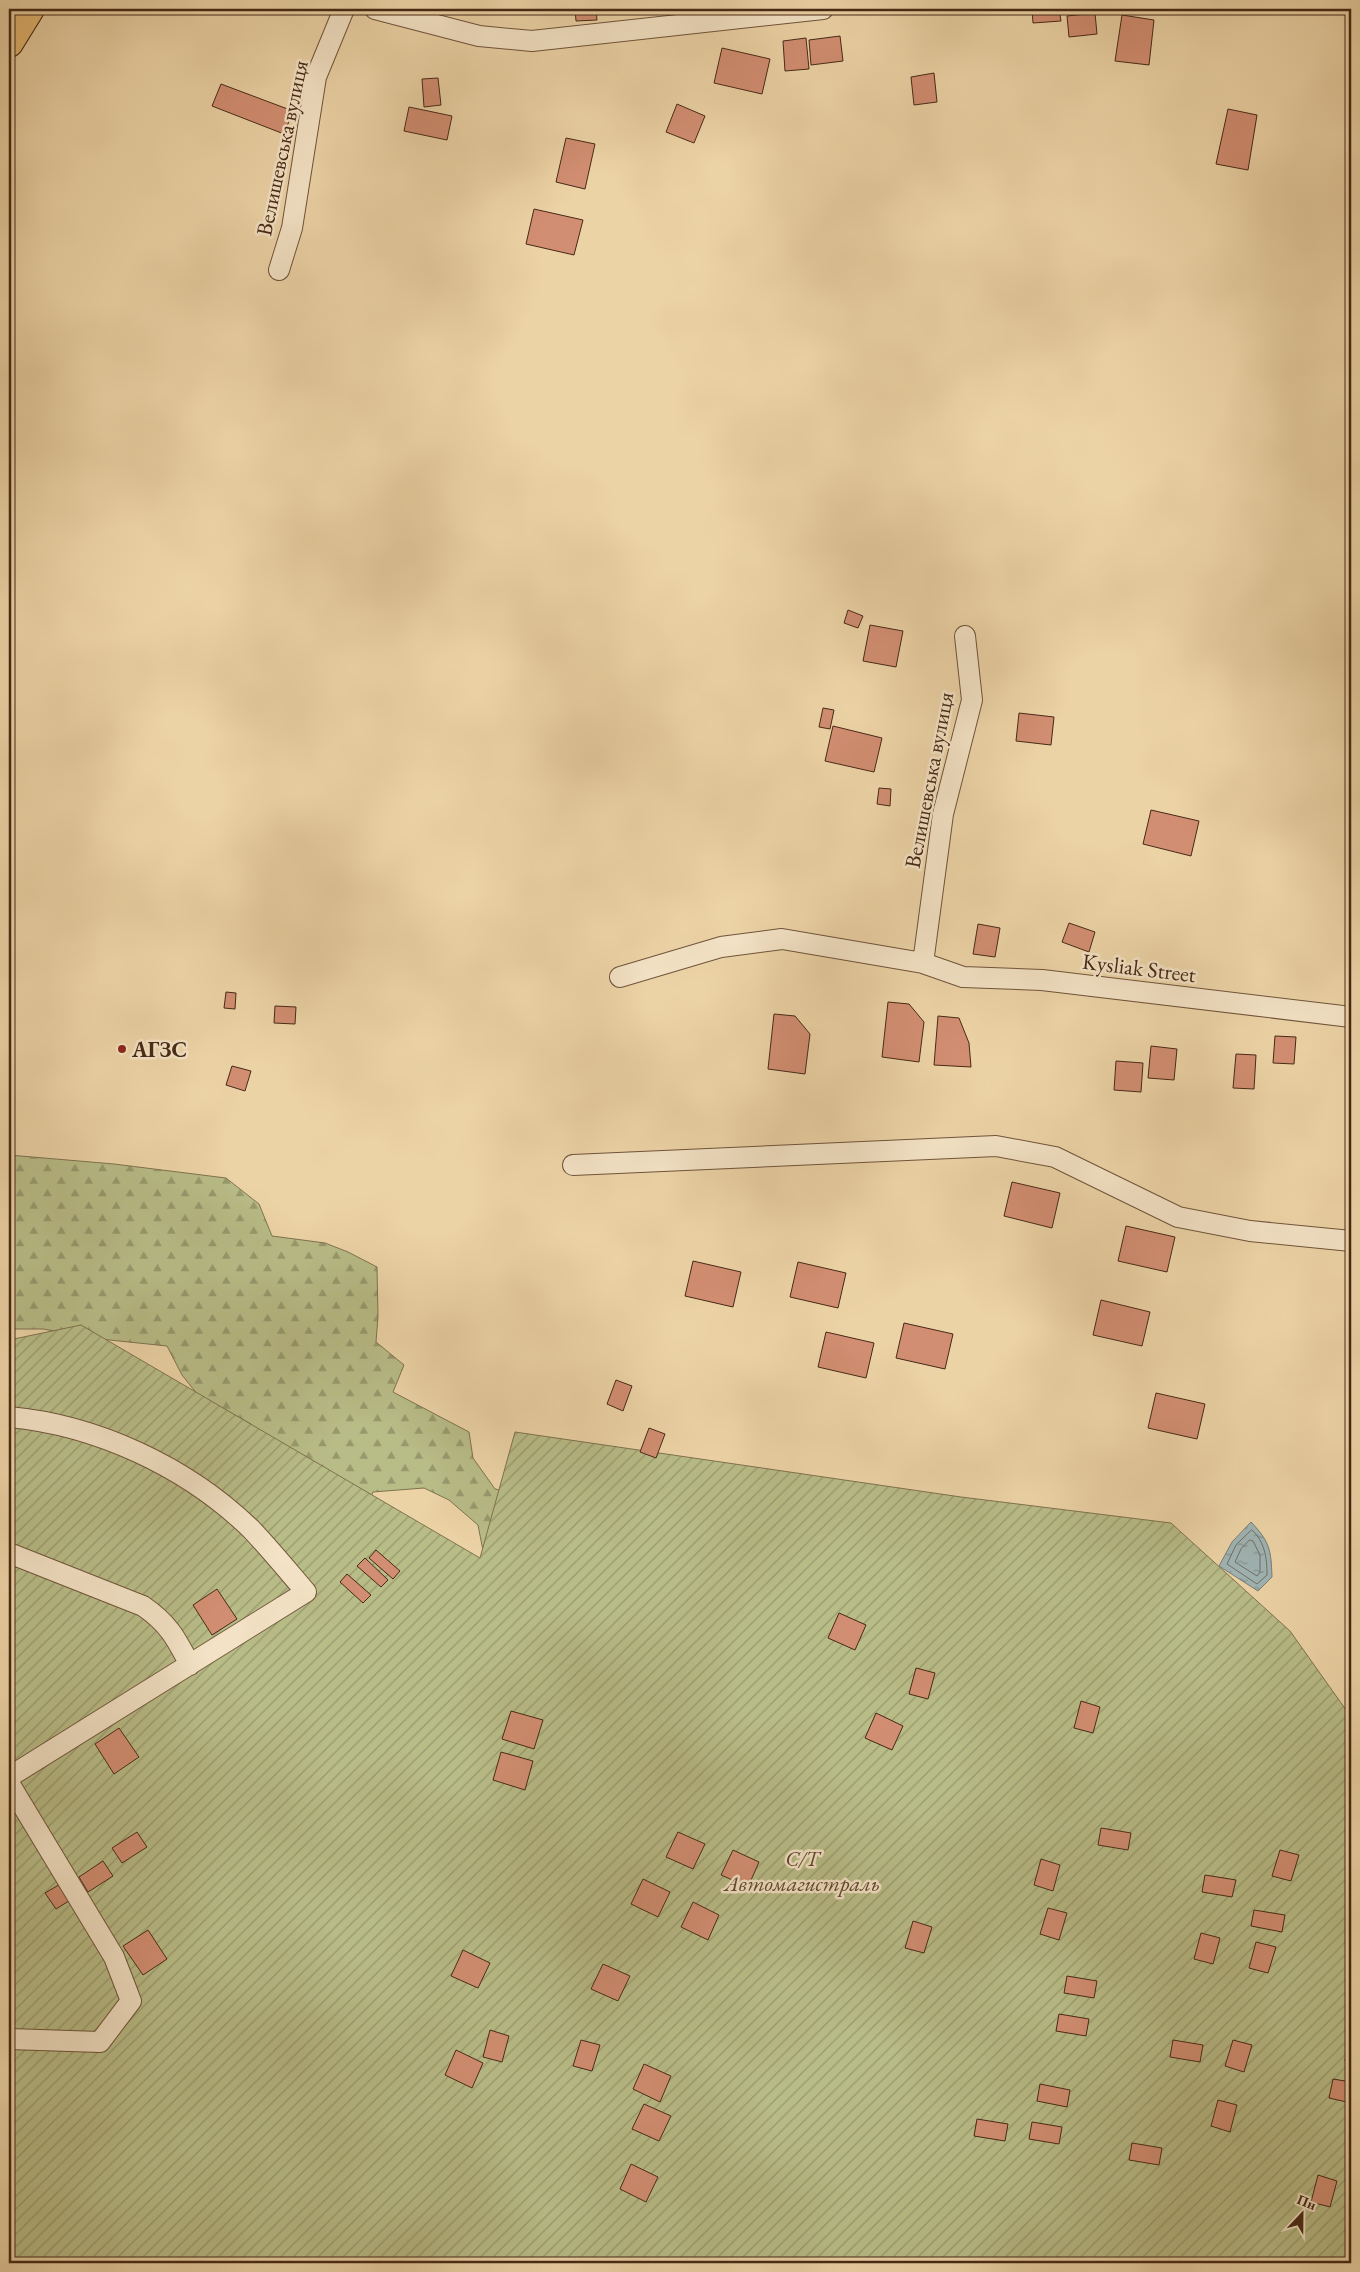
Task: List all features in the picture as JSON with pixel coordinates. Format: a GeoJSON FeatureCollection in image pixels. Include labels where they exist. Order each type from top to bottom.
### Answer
{"type":"FeatureCollection","features":[{"type":"Feature","properties":{"kind":"highway"},"geometry":{"type":"LineString","coordinates":[[9,43],[30,9]]}},
{"type":"Feature","properties":{"kind":"street","name":"Велишевська вулиця"},"geometry":{"type":"LineString","coordinates":[[279,270],[292,228],[316,77],[344,9]]}},
{"type":"Feature","properties":{"kind":"street"},"geometry":{"type":"LineString","coordinates":[[375,9],[479,36],[532,42],[823,9]]}},
{"type":"Feature","properties":{"kind":"street","name":"Велишевська вулиця"},"geometry":{"type":"LineString","coordinates":[[923,963],[943,814],[972,700],[965,636]]}},
{"type":"Feature","properties":{"kind":"street","name":"Kysliak Street"},"geometry":{"type":"LineString","coordinates":[[620,976],[721,947],[782,939],[923,963],[963,978],[1042,980],[1351,1017]]}},
{"type":"Feature","properties":{"kind":"street"},"geometry":{"type":"LineString","coordinates":[[573,1165],[996,1146],[1055,1157],[1178,1216],[1250,1231],[1351,1241]]}},
{"type":"Feature","properties":{"kind":"street"},"geometry":{"type":"LineString","coordinates":[[9,1417],[34,1419],[86,1432],[172,1468],[218,1500],[250,1529],[306,1592],[9,1777]]}},
{"type":"Feature","properties":{"kind":"street"},"geometry":{"type":"LineString","coordinates":[[9,1553],[143,1606],[161,1618],[177,1640],[190,1665]]}},
{"type":"Feature","properties":{"kind":"street"},"geometry":{"type":"LineString","coordinates":[[9,1783],[114,1957],[131,2001],[100,2042],[9,2040]]}},
{"type":"Feature","properties":{"kind":"green space"},"geometry":{"type":"Polygon","coordinates":[[[9,1155],[114,1164],[226,1178],[259,1204],[272,1236],[325,1243],[377,1267],[378,1316],[376,1342],[404,1365],[393,1392],[469,1432],[473,1458],[495,1489],[551,1501],[485,1561],[478,1525],[449,1500],[424,1488],[373,1492],[357,1530],[280,1459],[251,1424],[198,1395],[182,1375],[167,1346],[100,1339],[43,1329],[9,1329],[9,1155]]]}},
{"type":"Feature","properties":{"kind":"green space","name":"С/Т Автомагистраль"},"geometry":{"type":"Polygon","coordinates":[[[81,1325],[480,1558],[515,1432],[961,1497],[1171,1523],[1290,1631],[1351,1717],[1351,2263],[9,2263],[9,1340],[81,1325]]]}},
{"type":"Feature","properties":{"kind":"water"},"geometry":{"type":"Polygon","coordinates":[[[1251,1522],[1266,1541],[1271,1560],[1272,1577],[1258,1591],[1219,1566],[1232,1542],[1251,1522]]]}},
{"type":"Feature","properties":{"kind":"building"},"geometry":{"type":"Polygon","coordinates":[[[575,9],[596,9],[597,20],[576,21],[575,9]]]}},
{"type":"Feature","properties":{"kind":"building"},"geometry":{"type":"Polygon","coordinates":[[[645,9],[670,9],[670,12],[645,14],[645,9]]]}},
{"type":"Feature","properties":{"kind":"building"},"geometry":{"type":"Polygon","coordinates":[[[1032,9],[1059,9],[1061,21],[1033,23],[1032,9]]]}},
{"type":"Feature","properties":{"kind":"building"},"geometry":{"type":"Polygon","coordinates":[[[1095,13],[1097,34],[1069,37],[1067,16],[1095,13]]]}},
{"type":"Feature","properties":{"kind":"building"},"geometry":{"type":"Polygon","coordinates":[[[1122,15],[1154,20],[1149,65],[1115,61],[1122,15]]]}},
{"type":"Feature","properties":{"kind":"building"},"geometry":{"type":"Polygon","coordinates":[[[840,36],[843,61],[811,65],[809,40],[840,36]]]}},
{"type":"Feature","properties":{"kind":"building"},"geometry":{"type":"Polygon","coordinates":[[[806,38],[809,69],[785,71],[783,41],[806,38]]]}},
{"type":"Feature","properties":{"kind":"building"},"geometry":{"type":"Polygon","coordinates":[[[722,48],[770,59],[762,94],[714,83],[722,48]]]}},
{"type":"Feature","properties":{"kind":"building"},"geometry":{"type":"Polygon","coordinates":[[[934,73],[937,102],[914,105],[911,77],[934,73]]]}},
{"type":"Feature","properties":{"kind":"building"},"geometry":{"type":"Polygon","coordinates":[[[438,78],[441,105],[424,107],[422,79],[438,78]]]}},
{"type":"Feature","properties":{"kind":"building"},"geometry":{"type":"Polygon","coordinates":[[[221,84],[293,111],[284,134],[212,106],[221,84]]]}},
{"type":"Feature","properties":{"kind":"building"},"geometry":{"type":"Polygon","coordinates":[[[677,104],[705,116],[694,143],[666,132],[677,104]]]}},
{"type":"Feature","properties":{"kind":"building"},"geometry":{"type":"Polygon","coordinates":[[[409,107],[452,116],[447,140],[404,131],[409,107]]]}},
{"type":"Feature","properties":{"kind":"building"},"geometry":{"type":"Polygon","coordinates":[[[1228,109],[1257,115],[1248,170],[1216,164],[1228,109]]]}},
{"type":"Feature","properties":{"kind":"building"},"geometry":{"type":"Polygon","coordinates":[[[566,138],[595,144],[585,189],[556,182],[566,138]]]}},
{"type":"Feature","properties":{"kind":"building"},"geometry":{"type":"Polygon","coordinates":[[[534,209],[583,220],[574,255],[526,244],[534,209]]]}},
{"type":"Feature","properties":{"kind":"building"},"geometry":{"type":"Polygon","coordinates":[[[848,610],[863,616],[858,628],[844,623],[848,610]]]}},
{"type":"Feature","properties":{"kind":"building"},"geometry":{"type":"Polygon","coordinates":[[[870,625],[903,631],[896,667],[863,661],[870,625]]]}},
{"type":"Feature","properties":{"kind":"building"},"geometry":{"type":"Polygon","coordinates":[[[823,708],[834,710],[830,729],[819,727],[823,708]]]}},
{"type":"Feature","properties":{"kind":"building"},"geometry":{"type":"Polygon","coordinates":[[[1019,713],[1054,717],[1051,745],[1016,741],[1019,713]]]}},
{"type":"Feature","properties":{"kind":"building"},"geometry":{"type":"Polygon","coordinates":[[[833,726],[882,738],[874,772],[825,761],[833,726]]]}},
{"type":"Feature","properties":{"kind":"building"},"geometry":{"type":"Polygon","coordinates":[[[879,788],[891,789],[890,806],[877,804],[879,788]]]}},
{"type":"Feature","properties":{"kind":"building"},"geometry":{"type":"Polygon","coordinates":[[[1151,810],[1199,821],[1191,856],[1143,844],[1151,810]]]}},
{"type":"Feature","properties":{"kind":"building"},"geometry":{"type":"Polygon","coordinates":[[[1069,923],[1095,932],[1089,952],[1062,942],[1069,923]]]}},
{"type":"Feature","properties":{"kind":"building"},"geometry":{"type":"Polygon","coordinates":[[[978,924],[1000,928],[995,957],[973,954],[978,924]]]}},
{"type":"Feature","properties":{"kind":"building"},"geometry":{"type":"Polygon","coordinates":[[[226,992],[236,993],[235,1009],[224,1008],[226,992]]]}},
{"type":"Feature","properties":{"kind":"building"},"geometry":{"type":"Polygon","coordinates":[[[888,1002],[909,1004],[924,1022],[919,1062],[882,1057],[888,1002]]]}},
{"type":"Feature","properties":{"kind":"building"},"geometry":{"type":"Polygon","coordinates":[[[275,1006],[296,1007],[295,1024],[274,1023],[275,1006]]]}},
{"type":"Feature","properties":{"kind":"building"},"geometry":{"type":"Polygon","coordinates":[[[774,1014],[795,1016],[810,1034],[805,1074],[768,1069],[774,1014]]]}},
{"type":"Feature","properties":{"kind":"building"},"geometry":{"type":"Polygon","coordinates":[[[938,1016],[959,1018],[969,1043],[971,1067],[934,1065],[938,1016]]]}},
{"type":"Feature","properties":{"kind":"building"},"geometry":{"type":"Polygon","coordinates":[[[1275,1036],[1296,1037],[1294,1064],[1273,1063],[1275,1036]]]}},
{"type":"Feature","properties":{"kind":"building"},"geometry":{"type":"Polygon","coordinates":[[[1151,1046],[1177,1049],[1174,1080],[1148,1078],[1151,1046]]]}},
{"type":"Feature","properties":{"kind":"building"},"geometry":{"type":"Polygon","coordinates":[[[1236,1054],[1256,1055],[1254,1089],[1233,1088],[1236,1054]]]}},
{"type":"Feature","properties":{"kind":"building"},"geometry":{"type":"Polygon","coordinates":[[[1116,1061],[1143,1063],[1141,1092],[1114,1090],[1116,1061]]]}},
{"type":"Feature","properties":{"kind":"building"},"geometry":{"type":"Polygon","coordinates":[[[232,1066],[251,1071],[245,1091],[226,1085],[232,1066]]]}},
{"type":"Feature","properties":{"kind":"building"},"geometry":{"type":"Polygon","coordinates":[[[1012,1182],[1060,1193],[1052,1228],[1004,1216],[1012,1182]]]}},
{"type":"Feature","properties":{"kind":"building"},"geometry":{"type":"Polygon","coordinates":[[[1126,1226],[1175,1237],[1167,1272],[1118,1261],[1126,1226]]]}},
{"type":"Feature","properties":{"kind":"building"},"geometry":{"type":"Polygon","coordinates":[[[693,1261],[741,1272],[733,1307],[685,1296],[693,1261]]]}},
{"type":"Feature","properties":{"kind":"building"},"geometry":{"type":"Polygon","coordinates":[[[798,1262],[846,1273],[838,1308],[790,1297],[798,1262]]]}},
{"type":"Feature","properties":{"kind":"building"},"geometry":{"type":"Polygon","coordinates":[[[1101,1300],[1150,1312],[1142,1346],[1093,1335],[1101,1300]]]}},
{"type":"Feature","properties":{"kind":"building"},"geometry":{"type":"Polygon","coordinates":[[[904,1323],[953,1334],[945,1369],[896,1358],[904,1323]]]}},
{"type":"Feature","properties":{"kind":"building"},"geometry":{"type":"Polygon","coordinates":[[[826,1332],[874,1343],[866,1378],[818,1367],[826,1332]]]}},
{"type":"Feature","properties":{"kind":"building"},"geometry":{"type":"Polygon","coordinates":[[[616,1380],[632,1386],[623,1411],[607,1404],[616,1380]]]}},
{"type":"Feature","properties":{"kind":"building"},"geometry":{"type":"Polygon","coordinates":[[[1156,1393],[1205,1404],[1197,1439],[1148,1428],[1156,1393]]]}},
{"type":"Feature","properties":{"kind":"building"},"geometry":{"type":"Polygon","coordinates":[[[649,1428],[665,1434],[656,1458],[640,1452],[649,1428]]]}},
{"type":"Feature","properties":{"kind":"building"},"geometry":{"type":"Polygon","coordinates":[[[376,1550],[400,1571],[393,1579],[369,1558],[376,1550]]]}},
{"type":"Feature","properties":{"kind":"building"},"geometry":{"type":"Polygon","coordinates":[[[365,1558],[388,1580],[381,1587],[357,1566],[365,1558]]]}},
{"type":"Feature","properties":{"kind":"building"},"geometry":{"type":"Polygon","coordinates":[[[347,1574],[371,1595],[363,1603],[340,1582],[347,1574]]]}},
{"type":"Feature","properties":{"kind":"building"},"geometry":{"type":"Polygon","coordinates":[[[217,1589],[237,1619],[212,1635],[193,1605],[217,1589]]]}},
{"type":"Feature","properties":{"kind":"building"},"geometry":{"type":"Polygon","coordinates":[[[839,1613],[866,1625],[855,1650],[828,1638],[839,1613]]]}},
{"type":"Feature","properties":{"kind":"building"},"geometry":{"type":"Polygon","coordinates":[[[916,1668],[935,1673],[928,1699],[909,1694],[916,1668]]]}},
{"type":"Feature","properties":{"kind":"building"},"geometry":{"type":"Polygon","coordinates":[[[1081,1701],[1100,1707],[1093,1733],[1074,1728],[1081,1701]]]}},
{"type":"Feature","properties":{"kind":"building"},"geometry":{"type":"Polygon","coordinates":[[[511,1711],[543,1720],[534,1749],[502,1739],[511,1711]]]}},
{"type":"Feature","properties":{"kind":"building"},"geometry":{"type":"Polygon","coordinates":[[[876,1713],[903,1726],[892,1750],[865,1738],[876,1713]]]}},
{"type":"Feature","properties":{"kind":"building"},"geometry":{"type":"Polygon","coordinates":[[[119,1728],[139,1757],[114,1774],[95,1744],[119,1728]]]}},
{"type":"Feature","properties":{"kind":"building"},"geometry":{"type":"Polygon","coordinates":[[[501,1752],[533,1761],[525,1790],[493,1780],[501,1752]]]}},
{"type":"Feature","properties":{"kind":"building"},"geometry":{"type":"Polygon","coordinates":[[[1101,1828],[1131,1833],[1128,1850],[1098,1845],[1101,1828]]]}},
{"type":"Feature","properties":{"kind":"building"},"geometry":{"type":"Polygon","coordinates":[[[137,1832],[147,1847],[122,1863],[112,1848],[137,1832]]]}},
{"type":"Feature","properties":{"kind":"building"},"geometry":{"type":"Polygon","coordinates":[[[678,1832],[705,1844],[693,1869],[666,1857],[678,1832]]]}},
{"type":"Feature","properties":{"kind":"building"},"geometry":{"type":"Polygon","coordinates":[[[733,1850],[759,1862],[748,1887],[721,1875],[733,1850]]]}},
{"type":"Feature","properties":{"kind":"building"},"geometry":{"type":"Polygon","coordinates":[[[1280,1850],[1299,1855],[1291,1881],[1272,1876],[1280,1850]]]}},
{"type":"Feature","properties":{"kind":"building"},"geometry":{"type":"Polygon","coordinates":[[[1041,1859],[1060,1865],[1053,1891],[1034,1885],[1041,1859]]]}},
{"type":"Feature","properties":{"kind":"building"},"geometry":{"type":"Polygon","coordinates":[[[103,1861],[113,1876],[88,1892],[79,1877],[103,1861]]]}},
{"type":"Feature","properties":{"kind":"building"},"geometry":{"type":"Polygon","coordinates":[[[1205,1875],[1236,1880],[1232,1897],[1202,1892],[1205,1875]]]}},
{"type":"Feature","properties":{"kind":"building"},"geometry":{"type":"Polygon","coordinates":[[[643,1879],[670,1892],[658,1917],[631,1904],[643,1879]]]}},
{"type":"Feature","properties":{"kind":"building"},"geometry":{"type":"Polygon","coordinates":[[[62,1883],[72,1899],[56,1909],[45,1893],[62,1883]]]}},
{"type":"Feature","properties":{"kind":"building"},"geometry":{"type":"Polygon","coordinates":[[[693,1902],[719,1915],[708,1940],[681,1927],[693,1902]]]}},
{"type":"Feature","properties":{"kind":"building"},"geometry":{"type":"Polygon","coordinates":[[[1048,1908],[1067,1913],[1059,1940],[1040,1934],[1048,1908]]]}},
{"type":"Feature","properties":{"kind":"building"},"geometry":{"type":"Polygon","coordinates":[[[1254,1910],[1285,1915],[1282,1932],[1251,1926],[1254,1910]]]}},
{"type":"Feature","properties":{"kind":"building"},"geometry":{"type":"Polygon","coordinates":[[[913,1921],[932,1927],[924,1953],[905,1948],[913,1921]]]}},
{"type":"Feature","properties":{"kind":"building"},"geometry":{"type":"Polygon","coordinates":[[[148,1930],[167,1959],[143,1975],[123,1946],[148,1930]]]}},
{"type":"Feature","properties":{"kind":"building"},"geometry":{"type":"Polygon","coordinates":[[[1201,1933],[1220,1938],[1213,1964],[1194,1959],[1201,1933]]]}},
{"type":"Feature","properties":{"kind":"building"},"geometry":{"type":"Polygon","coordinates":[[[1256,1942],[1276,1947],[1268,1973],[1249,1968],[1256,1942]]]}},
{"type":"Feature","properties":{"kind":"building"},"geometry":{"type":"Polygon","coordinates":[[[463,1950],[490,1963],[478,1988],[451,1976],[463,1950]]]}},
{"type":"Feature","properties":{"kind":"building"},"geometry":{"type":"Polygon","coordinates":[[[603,1964],[630,1976],[618,2001],[591,1989],[603,1964]]]}},
{"type":"Feature","properties":{"kind":"building"},"geometry":{"type":"Polygon","coordinates":[[[1067,1976],[1097,1981],[1094,1998],[1064,1993],[1067,1976]]]}},
{"type":"Feature","properties":{"kind":"building"},"geometry":{"type":"Polygon","coordinates":[[[1059,2014],[1089,2019],[1086,2036],[1056,2031],[1059,2014]]]}},
{"type":"Feature","properties":{"kind":"building"},"geometry":{"type":"Polygon","coordinates":[[[490,2030],[509,2036],[502,2062],[483,2057],[490,2030]]]}},
{"type":"Feature","properties":{"kind":"building"},"geometry":{"type":"Polygon","coordinates":[[[581,2040],[600,2045],[592,2071],[573,2066],[581,2040]]]}},
{"type":"Feature","properties":{"kind":"building"},"geometry":{"type":"Polygon","coordinates":[[[1173,2040],[1203,2045],[1200,2062],[1170,2057],[1173,2040]]]}},
{"type":"Feature","properties":{"kind":"building"},"geometry":{"type":"Polygon","coordinates":[[[1233,2040],[1252,2045],[1244,2072],[1225,2066],[1233,2040]]]}},
{"type":"Feature","properties":{"kind":"building"},"geometry":{"type":"Polygon","coordinates":[[[1348,2041],[1351,2041],[1351,2062],[1345,2061],[1348,2041]]]}},
{"type":"Feature","properties":{"kind":"building"},"geometry":{"type":"Polygon","coordinates":[[[456,2050],[483,2063],[472,2088],[445,2075],[456,2050]]]}},
{"type":"Feature","properties":{"kind":"building"},"geometry":{"type":"Polygon","coordinates":[[[644,2064],[671,2076],[660,2102],[633,2089],[644,2064]]]}},
{"type":"Feature","properties":{"kind":"building"},"geometry":{"type":"Polygon","coordinates":[[[1333,2079],[1351,2082],[1351,2103],[1329,2098],[1333,2079]]]}},
{"type":"Feature","properties":{"kind":"building"},"geometry":{"type":"Polygon","coordinates":[[[1040,2084],[1070,2090],[1067,2107],[1037,2101],[1040,2084]]]}},
{"type":"Feature","properties":{"kind":"building"},"geometry":{"type":"Polygon","coordinates":[[[1218,2100],[1237,2105],[1230,2132],[1211,2126],[1218,2100]]]}},
{"type":"Feature","properties":{"kind":"building"},"geometry":{"type":"Polygon","coordinates":[[[644,2104],[671,2116],[659,2141],[632,2129],[644,2104]]]}},
{"type":"Feature","properties":{"kind":"building"},"geometry":{"type":"Polygon","coordinates":[[[977,2119],[1008,2124],[1005,2141],[974,2136],[977,2119]]]}},
{"type":"Feature","properties":{"kind":"building"},"geometry":{"type":"Polygon","coordinates":[[[1032,2122],[1062,2127],[1059,2144],[1029,2139],[1032,2122]]]}},
{"type":"Feature","properties":{"kind":"building"},"geometry":{"type":"Polygon","coordinates":[[[1132,2143],[1162,2148],[1159,2165],[1129,2160],[1132,2143]]]}},
{"type":"Feature","properties":{"kind":"building"},"geometry":{"type":"Polygon","coordinates":[[[631,2164],[658,2177],[646,2202],[620,2189],[631,2164]]]}},
{"type":"Feature","properties":{"kind":"building"},"geometry":{"type":"Polygon","coordinates":[[[1318,2175],[1337,2181],[1330,2207],[1311,2202],[1318,2175]]]}},
{"type":"Feature","properties":{"kind":"building"},"geometry":{"type":"Polygon","coordinates":[[[1058,2257],[1077,2262],[1077,2263],[1056,2263],[1058,2257]]]}},
{"type":"Feature","properties":{"kind":"place","name":"АГЗС"},"geometry":{"type":"Point","coordinates":[122,1049]}}]}
